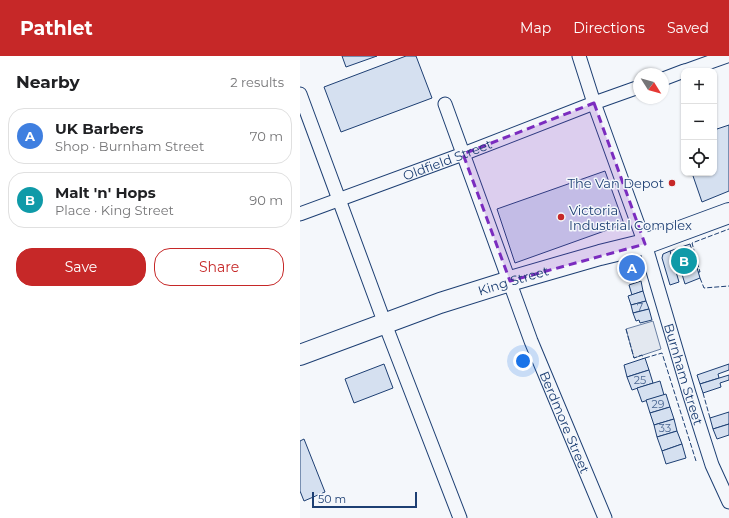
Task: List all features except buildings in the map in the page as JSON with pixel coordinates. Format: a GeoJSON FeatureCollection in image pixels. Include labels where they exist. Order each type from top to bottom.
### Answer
{"type":"FeatureCollection","features":[{"type":"Feature","properties":{"kind":"main road","name":"King Street"},"geometry":{"type":"LineString","coordinates":[[300,356],[440,303],[600,255],[645,244],[729,214]]}},
{"type":"Feature","properties":{"kind":"street","name":"Burnham Street"},"geometry":{"type":"LineString","coordinates":[[579,56],[594,103],[645,244],[688,392],[712,465],[729,502]]}},
{"type":"Feature","properties":{"kind":"street"},"geometry":{"type":"LineString","coordinates":[[693,68],[727,56]]}},
{"type":"Feature","properties":{"kind":"street"},"geometry":{"type":"LineString","coordinates":[[669,77],[681,72]]}},
{"type":"Feature","properties":{"kind":"street","name":"Oldfield Street"},"geometry":{"type":"LineString","coordinates":[[300,214],[633,89]]}},
{"type":"Feature","properties":{"kind":"street"},"geometry":{"type":"LineString","coordinates":[[300,94],[385,324],[460,518]]}},
{"type":"Feature","properties":{"kind":"street","name":"Berdmore Street"},"geometry":{"type":"LineString","coordinates":[[446,104],[531,341],[605,518]]}},
{"type":"Feature","properties":{"kind":"highlighted area"},"geometry":{"type":"Polygon","coordinates":[[[594,103],[645,244],[510,281],[463,154],[594,103]]]}},
{"type":"Feature","properties":{"kind":"shaded area"},"geometry":{"type":"Polygon","coordinates":[[[653,321],[661,349],[634,358],[626,329],[653,321]]]}},
{"type":"Feature","properties":{"kind":"fence"},"geometry":{"type":"LineString","coordinates":[[698,272],[700,272],[692,243],[729,229]]}},
{"type":"Feature","properties":{"kind":"fence"},"geometry":{"type":"LineString","coordinates":[[700,278],[704,288],[729,286]]}},
{"type":"Feature","properties":{"kind":"fence"},"geometry":{"type":"LineString","coordinates":[[626,329],[634,358],[642,355],[643,359]]}},
{"type":"Feature","properties":{"kind":"fence"},"geometry":{"type":"LineString","coordinates":[[645,358],[662,353],[696,461]]}},
{"type":"Feature","properties":{"kind":"fence"},"geometry":{"type":"LineString","coordinates":[[703,393],[710,418]]}},
{"type":"Feature","properties":{"kind":"place","name":"The Van Depot"},"geometry":{"type":"Point","coordinates":[672,183]}},
{"type":"Feature","properties":{"kind":"place","name":"Victoria Industrial Complex"},"geometry":{"type":"Point","coordinates":[561,217]}},
{"type":"Feature","properties":{"kind":"place","name":"Malt 'n' Hops"},"geometry":{"type":"Point","coordinates":[684,261]}},
{"type":"Feature","properties":{"kind":"place","name":"UK Barbers"},"geometry":{"type":"Point","coordinates":[632,268]}}]}
